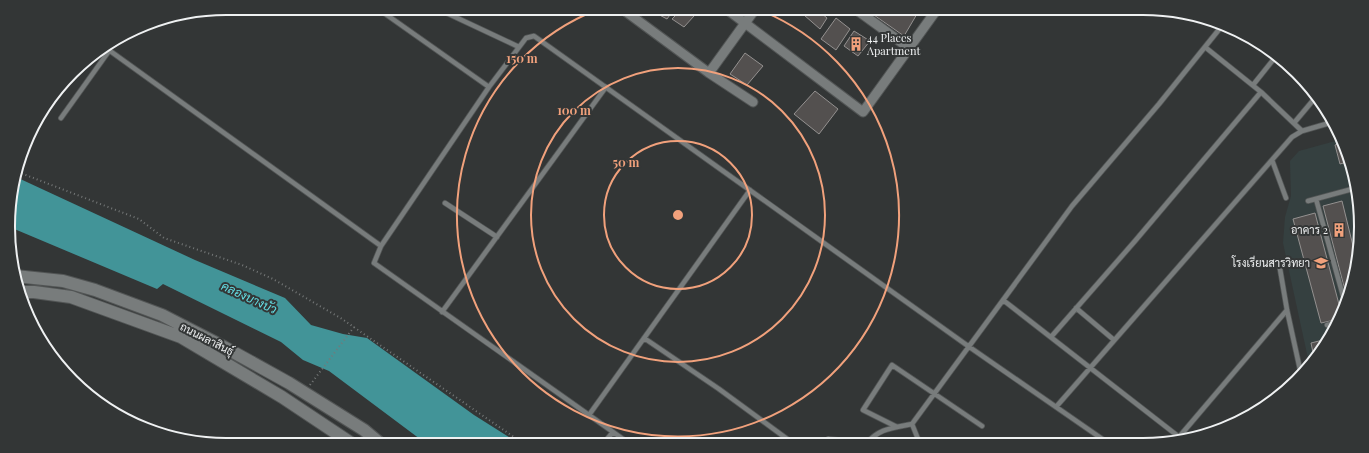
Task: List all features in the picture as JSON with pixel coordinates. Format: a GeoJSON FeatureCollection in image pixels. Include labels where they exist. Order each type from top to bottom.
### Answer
{"type":"FeatureCollection","features":[{"type":"Feature","properties":{"kind":"main road","name":"ถนนผลาสินธุ์"},"geometry":{"type":"LineString","coordinates":[[21,277],[63,281],[95,290],[162,316],[224,347],[304,392],[364,430],[374,438]]}},
{"type":"Feature","properties":{"kind":"main road","name":"ถนนผลาสินธุ์"},"geometry":{"type":"LineString","coordinates":[[25,292],[71,297],[181,337],[282,397],[344,438]]}},
{"type":"Feature","properties":{"kind":"street"},"geometry":{"type":"LineString","coordinates":[[630,15],[709,73],[753,102]]}},
{"type":"Feature","properties":{"kind":"street"},"geometry":{"type":"LineString","coordinates":[[734,15],[863,112],[933,15]]}},
{"type":"Feature","properties":{"kind":"street"},"geometry":{"type":"LineString","coordinates":[[709,73],[751,15]]}},
{"type":"Feature","properties":{"kind":"street"},"geometry":{"type":"LineString","coordinates":[[864,15],[910,48]]}},
{"type":"Feature","properties":{"kind":"lane"},"geometry":{"type":"LineString","coordinates":[[387,15],[489,87]]}},
{"type":"Feature","properties":{"kind":"lane"},"geometry":{"type":"LineString","coordinates":[[451,15],[519,47]]}},
{"type":"Feature","properties":{"kind":"lane"},"geometry":{"type":"LineString","coordinates":[[872,438],[883,430],[912,424],[1072,206],[1159,104],[1219,29]]}},
{"type":"Feature","properties":{"kind":"lane"},"geometry":{"type":"LineString","coordinates":[[622,438],[374,263],[381,246],[489,87],[526,38],[534,36],[968,346],[1101,438]]}},
{"type":"Feature","properties":{"kind":"lane"},"geometry":{"type":"LineString","coordinates":[[1205,46],[1261,92],[1302,131]]}},
{"type":"Feature","properties":{"kind":"lane"},"geometry":{"type":"LineString","coordinates":[[109,51],[381,246]]}},
{"type":"Feature","properties":{"kind":"lane"},"geometry":{"type":"LineString","coordinates":[[61,118],[103,56]]}},
{"type":"Feature","properties":{"kind":"lane"},"geometry":{"type":"LineString","coordinates":[[1253,85],[1273,60]]}},
{"type":"Feature","properties":{"kind":"lane"},"geometry":{"type":"LineString","coordinates":[[442,312],[606,87]]}},
{"type":"Feature","properties":{"kind":"lane"},"geometry":{"type":"LineString","coordinates":[[1051,338],[1261,92]]}},
{"type":"Feature","properties":{"kind":"lane"},"geometry":{"type":"LineString","coordinates":[[1294,123],[1312,101]]}},
{"type":"Feature","properties":{"kind":"lane"},"geometry":{"type":"LineString","coordinates":[[1056,407],[1292,137],[1302,131],[1327,124]]}},
{"type":"Feature","properties":{"kind":"lane"},"geometry":{"type":"LineString","coordinates":[[1272,160],[1286,198]]}},
{"type":"Feature","properties":{"kind":"lane"},"geometry":{"type":"LineString","coordinates":[[1308,201],[1351,189]]}},
{"type":"Feature","properties":{"kind":"lane"},"geometry":{"type":"LineString","coordinates":[[589,415],[750,190]]}},
{"type":"Feature","properties":{"kind":"lane"},"geometry":{"type":"LineString","coordinates":[[1316,199],[1343,295]]}},
{"type":"Feature","properties":{"kind":"lane"},"geometry":{"type":"LineString","coordinates":[[445,203],[497,237]]}},
{"type":"Feature","properties":{"kind":"lane"},"geometry":{"type":"LineString","coordinates":[[1279,263],[1287,310],[1300,368]]}},
{"type":"Feature","properties":{"kind":"lane"},"geometry":{"type":"LineString","coordinates":[[1003,300],[1176,435]]}},
{"type":"Feature","properties":{"kind":"lane"},"geometry":{"type":"LineString","coordinates":[[1076,308],[1114,340]]}},
{"type":"Feature","properties":{"kind":"lane"},"geometry":{"type":"LineString","coordinates":[[1185,434],[1287,310]]}},
{"type":"Feature","properties":{"kind":"lane"},"geometry":{"type":"LineString","coordinates":[[644,338],[786,438]]}},
{"type":"Feature","properties":{"kind":"lane"},"geometry":{"type":"LineString","coordinates":[[897,427],[863,410],[892,365],[982,426]]}},
{"type":"Feature","properties":{"kind":"lane"},"geometry":{"type":"LineString","coordinates":[[912,424],[918,438]]}},
{"type":"Feature","properties":{"kind":"lane"},"geometry":{"type":"LineString","coordinates":[[608,438],[613,432]]}},
{"type":"Feature","properties":{"kind":"path"},"geometry":{"type":"LineString","coordinates":[[22,173],[139,219],[164,238],[242,265],[273,279],[354,327],[515,438]]}},
{"type":"Feature","properties":{"kind":"path"},"geometry":{"type":"LineString","coordinates":[[304,392],[354,327]]}},
{"type":"Feature","properties":{"kind":"shaded area","name":"โรงเรียนสารวิทยา"},"geometry":{"type":"Polygon","coordinates":[[[1336,141],[1347,172],[1354,213],[1354,240],[1350,268],[1343,294],[1326,332],[1308,358],[1283,243],[1285,217],[1291,196],[1290,161],[1299,151],[1336,141]]]}},
{"type":"Feature","properties":{"kind":"water","name":"คลองบางบัว"},"geometry":{"type":"Polygon","coordinates":[[[20,179],[195,260],[285,298],[311,325],[343,334],[367,338],[474,415],[510,438],[419,438],[329,371],[303,360],[281,342],[163,284],[157,289],[15,229],[15,213],[20,179]]]}},
{"type":"Feature","properties":{"kind":"building"},"geometry":{"type":"Polygon","coordinates":[[[660,15],[670,15],[667,19],[660,15]]]}},
{"type":"Feature","properties":{"kind":"building"},"geometry":{"type":"Polygon","coordinates":[[[676,15],[694,16],[684,27],[672,19],[676,15]]]}},
{"type":"Feature","properties":{"kind":"building"},"geometry":{"type":"Polygon","coordinates":[[[804,15],[823,15],[827,18],[820,29],[804,15]]]}},
{"type":"Feature","properties":{"kind":"building"},"geometry":{"type":"Polygon","coordinates":[[[874,15],[916,15],[904,36],[874,15]]]}},
{"type":"Feature","properties":{"kind":"building"},"geometry":{"type":"Polygon","coordinates":[[[836,18],[850,29],[836,50],[821,39],[836,18]]]}},
{"type":"Feature","properties":{"kind":"building","name":"44 Places Apartment"},"geometry":{"type":"Polygon","coordinates":[[[854,31],[870,41],[858,56],[844,46],[854,31]]]}},
{"type":"Feature","properties":{"kind":"building"},"geometry":{"type":"Polygon","coordinates":[[[745,53],[763,66],[747,85],[730,74],[745,53]]]}},
{"type":"Feature","properties":{"kind":"building"},"geometry":{"type":"Polygon","coordinates":[[[815,91],[838,109],[819,134],[794,114],[815,91]]]}},
{"type":"Feature","properties":{"kind":"building"},"geometry":{"type":"Polygon","coordinates":[[[1337,144],[1344,163],[1340,164],[1335,145],[1337,144]]]}},
{"type":"Feature","properties":{"kind":"building","name":"อาคาร 2"},"geometry":{"type":"Polygon","coordinates":[[[1342,201],[1353,246],[1350,268],[1345,289],[1323,206],[1342,201]]]}},
{"type":"Feature","properties":{"kind":"building"},"geometry":{"type":"Polygon","coordinates":[[[1315,213],[1339,304],[1332,321],[1321,323],[1293,219],[1315,213]]]}},
{"type":"Feature","properties":{"kind":"building"},"geometry":{"type":"Polygon","coordinates":[[[1320,341],[1313,351],[1311,343],[1320,341]]]}},
{"type":"Feature","properties":{"kind":"place","name":"44 Places Apartment"},"geometry":{"type":"Point","coordinates":[856,44]}},
{"type":"Feature","properties":{"kind":"place","name":"อาคาร 2"},"geometry":{"type":"Point","coordinates":[1339,230]}},
{"type":"Feature","properties":{"kind":"place","name":"โรงเรียนสารวิทยา"},"geometry":{"type":"Point","coordinates":[1321,263]}}]}
